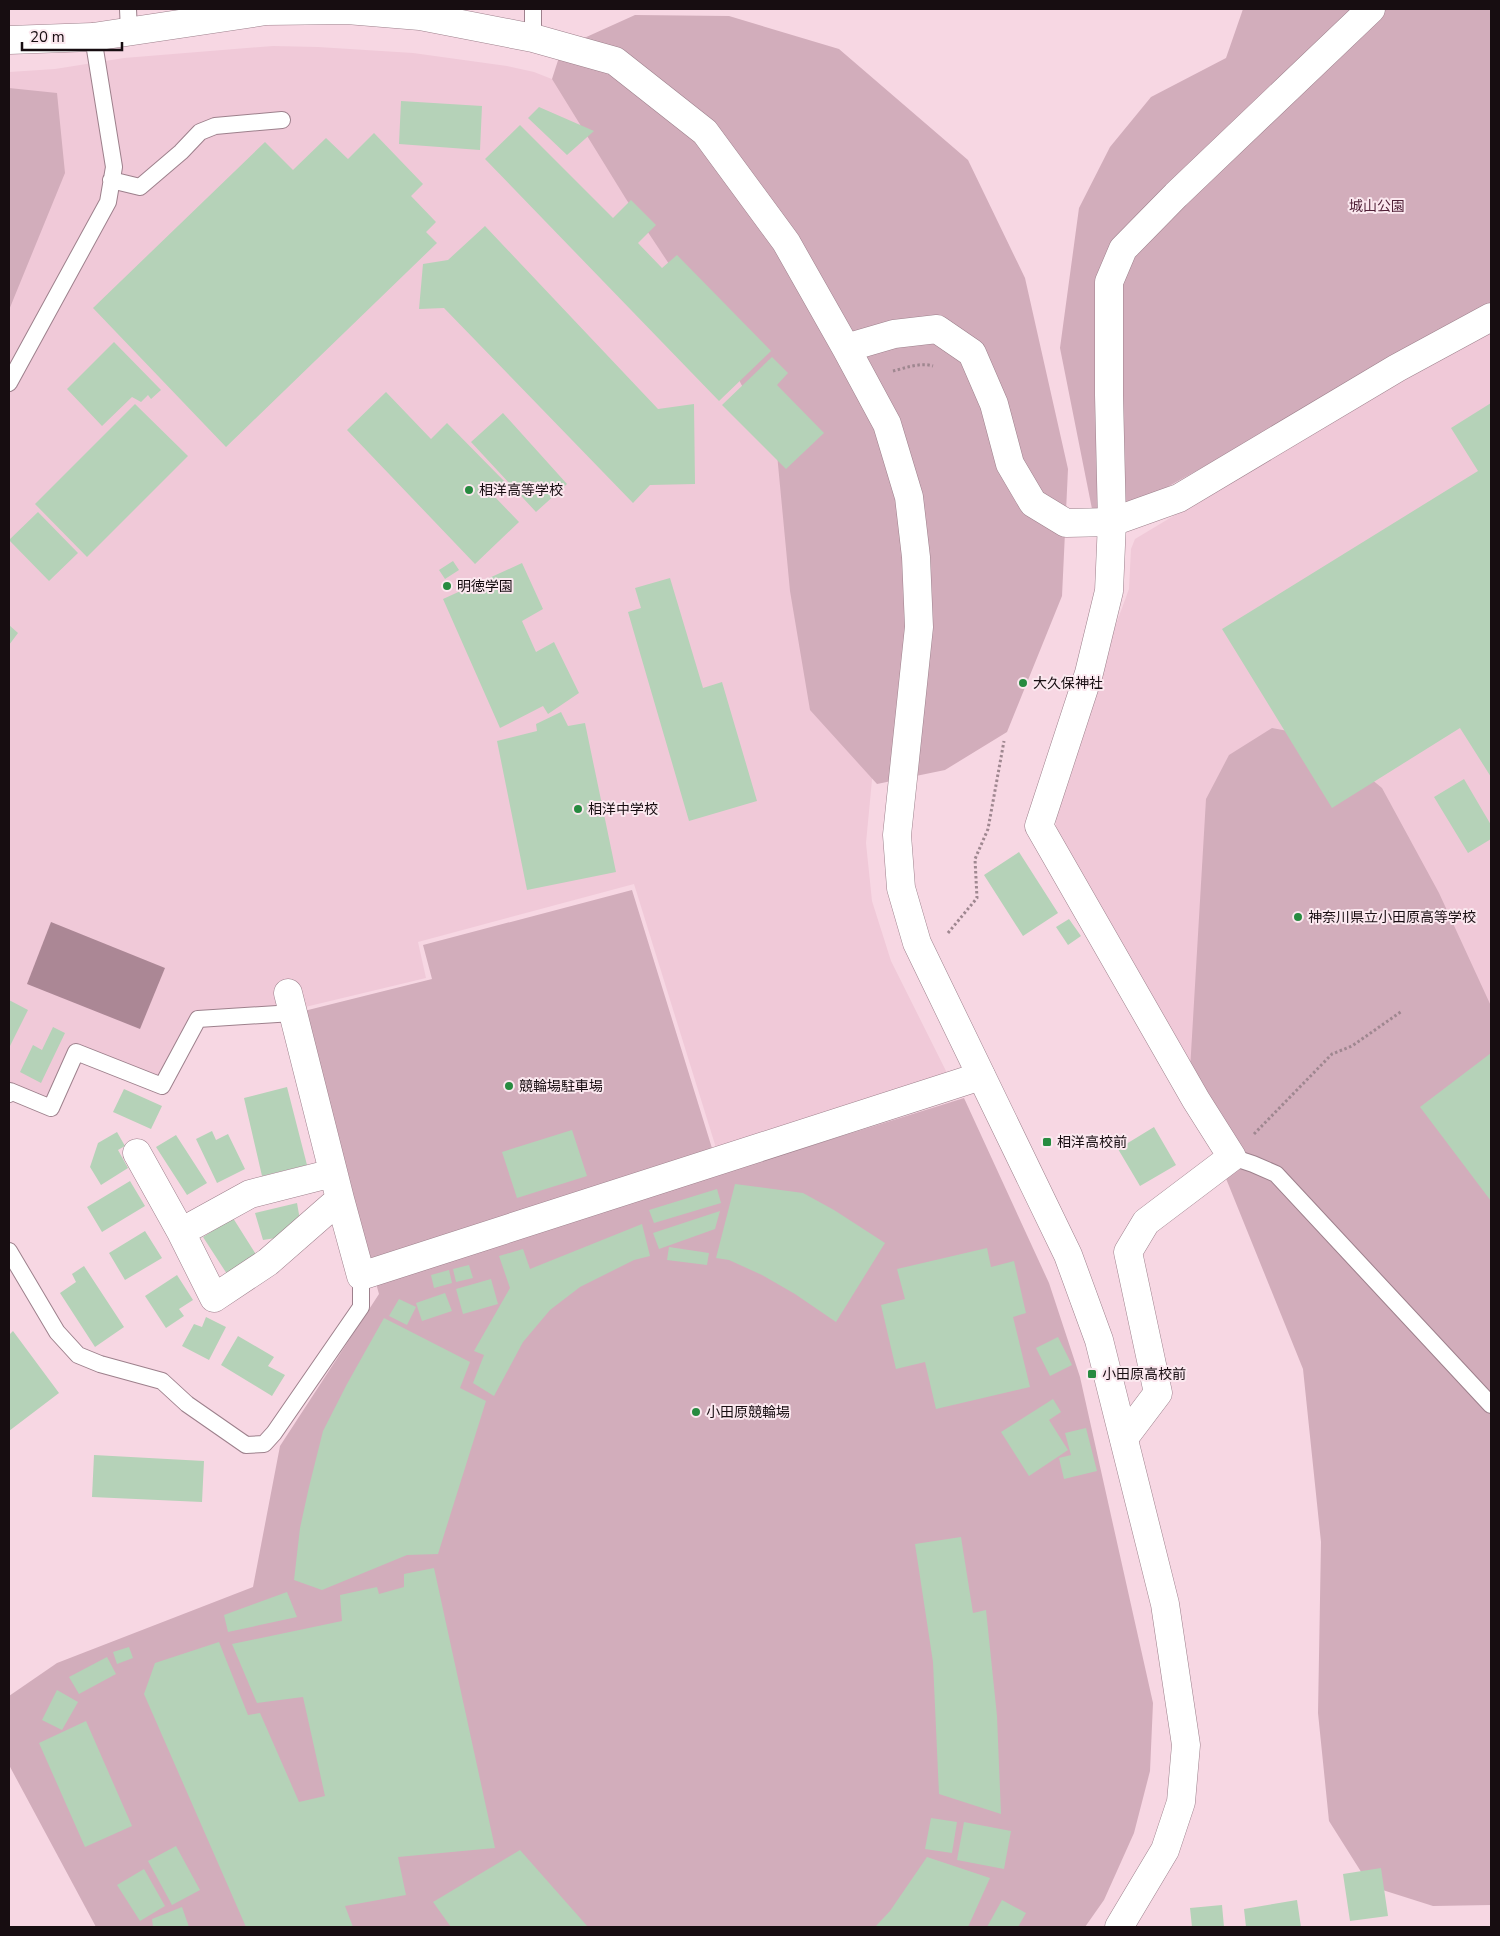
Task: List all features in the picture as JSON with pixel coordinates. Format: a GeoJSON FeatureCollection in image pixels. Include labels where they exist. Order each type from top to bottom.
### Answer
{"type":"FeatureCollection","features":[{"type":"Feature","properties":{"kind":"street"},"geometry":{"type":"LineString","coordinates":[[1124,1438],[1158,1394],[1128,1252],[1146,1222],[1232,1157],[1196,1100],[1039,826],[1088,673],[1109,592],[1112,522],[1109,282],[1123,249],[1176,195],[1371,9]]}},
{"type":"Feature","properties":{"kind":"street"},"geometry":{"type":"LineString","coordinates":[[9,40],[93,37],[129,20],[266,11],[347,10],[420,16],[533,38],[615,61],[705,132],[786,242],[887,424],[909,497],[915,549],[919,627],[897,835],[902,888],[916,943],[1068,1255],[1099,1340],[1165,1604],[1186,1745],[1181,1802],[1165,1850],[1119,1927]]}},
{"type":"Feature","properties":{"kind":"street"},"geometry":{"type":"LineString","coordinates":[[846,348],[894,334],[937,329],[972,353],[994,404],[1010,464],[1033,503],[1066,523],[1112,522],[1179,498],[1397,368],[1491,317]]}},
{"type":"Feature","properties":{"kind":"street"},"geometry":{"type":"LineString","coordinates":[[290,1003],[361,1276],[981,1076]]}},
{"type":"Feature","properties":{"kind":"street"},"geometry":{"type":"LineString","coordinates":[[137,1153],[181,1232],[214,1298],[268,1262],[340,1199]]}},
{"type":"Feature","properties":{"kind":"street"},"geometry":{"type":"LineString","coordinates":[[181,1232],[250,1194],[333,1173]]}},
{"type":"Feature","properties":{"kind":"lane"},"geometry":{"type":"LineString","coordinates":[[533,9],[533,38]]}},
{"type":"Feature","properties":{"kind":"lane"},"geometry":{"type":"LineString","coordinates":[[9,384],[108,202],[114,168],[93,37]]}},
{"type":"Feature","properties":{"kind":"lane"},"geometry":{"type":"LineString","coordinates":[[111,180],[140,187],[181,152],[200,132],[215,126],[282,120]]}},
{"type":"Feature","properties":{"kind":"lane"},"geometry":{"type":"LineString","coordinates":[[9,1094],[10,1091],[51,1108],[76,1052],[162,1086],[198,1019],[290,1003]]}},
{"type":"Feature","properties":{"kind":"lane"},"geometry":{"type":"LineString","coordinates":[[1232,1157],[1276,1174],[1491,1405]]}},
{"type":"Feature","properties":{"kind":"lane"},"geometry":{"type":"LineString","coordinates":[[9,1251],[57,1332],[78,1355],[100,1364],[162,1381],[186,1404],[246,1444],[264,1444],[274,1433],[329,1354],[361,1306],[361,1276]]}},
{"type":"Feature","properties":{"kind":"path"},"geometry":{"type":"LineString","coordinates":[[916,943],[946,935],[977,898],[974,859],[988,829],[1004,741]]}},
{"type":"Feature","properties":{"kind":"path"},"geometry":{"type":"LineString","coordinates":[[1232,1157],[1332,1054],[1352,1046],[1402,1011]]}},
{"type":"Feature","properties":{"kind":"shaded area","name":"明徳学園"},"geometry":{"type":"Polygon","coordinates":[[[273,46],[413,53],[507,66],[534,72],[562,83],[887,622],[866,843],[872,901],[891,961],[948,1075],[717,1151],[634,884],[418,942],[426,978],[301,1008],[193,1012],[161,1077],[75,1043],[48,1100],[9,1086],[9,72],[55,69],[124,58],[273,46]]]}},
{"type":"Feature","properties":{"kind":"shaded area","name":"神奈川県立小田原高等学校"},"geometry":{"type":"Polygon","coordinates":[[[1491,331],[1491,1382],[1231,1130],[1064,848],[1056,827],[1056,815],[1108,646],[1129,589],[1131,549],[1135,539],[1295,443],[1491,331]]]}},
{"type":"Feature","properties":{"kind":"shaded area"},"geometry":{"type":"Polygon","coordinates":[[[51,922],[165,968],[140,1029],[27,984],[51,922]]]}},
{"type":"Feature","properties":{"kind":"green space","name":"城山公園"},"geometry":{"type":"Polygon","coordinates":[[[1243,9],[1491,9],[1491,306],[1153,495],[1093,514],[1060,348],[1079,208],[1110,147],[1151,97],[1226,58],[1243,9]]]}},
{"type":"Feature","properties":{"kind":"green space"},"geometry":{"type":"Polygon","coordinates":[[[635,15],[729,16],[839,49],[968,160],[1025,278],[1068,469],[1062,596],[1007,732],[945,770],[877,784],[810,710],[790,591],[777,454],[716,335],[626,199],[552,79],[562,48],[635,15]]]}},
{"type":"Feature","properties":{"kind":"green space"},"geometry":{"type":"Polygon","coordinates":[[[9,88],[57,93],[65,173],[9,310],[9,88]]]}},
{"type":"Feature","properties":{"kind":"green space"},"geometry":{"type":"Polygon","coordinates":[[[1272,728],[1320,737],[1382,788],[1439,893],[1491,1006],[1491,1905],[1433,1906],[1370,1886],[1329,1821],[1318,1713],[1321,1542],[1303,1369],[1189,1087],[1206,799],[1229,755],[1272,728]]]}},
{"type":"Feature","properties":{"kind":"green space","name":"小田原競輪場"},"geometry":{"type":"Polygon","coordinates":[[[632,890],[720,1174],[964,1098],[1049,1283],[1080,1377],[1153,1703],[1150,1771],[1134,1833],[1104,1900],[1085,1927],[96,1927],[9,1765],[9,1696],[57,1663],[253,1587],[280,1446],[379,1294],[300,1012],[432,979],[423,945],[632,890]]]}},
{"type":"Feature","properties":{"kind":"building"},"geometry":{"type":"Polygon","coordinates":[[[401,101],[482,106],[480,150],[399,144],[401,101]]]}},
{"type":"Feature","properties":{"kind":"building"},"geometry":{"type":"Polygon","coordinates":[[[539,107],[594,131],[567,155],[528,118],[539,107]]]}},
{"type":"Feature","properties":{"kind":"building"},"geometry":{"type":"Polygon","coordinates":[[[520,125],[613,218],[631,200],[656,225],[638,243],[662,268],[677,255],[771,351],[719,401],[485,159],[520,125]]]}},
{"type":"Feature","properties":{"kind":"building"},"geometry":{"type":"Polygon","coordinates":[[[374,133],[423,184],[411,196],[436,222],[426,232],[437,243],[226,447],[93,308],[265,142],[293,170],[326,138],[348,159],[374,133]]]}},
{"type":"Feature","properties":{"kind":"building"},"geometry":{"type":"Polygon","coordinates":[[[485,226],[658,409],[694,404],[695,484],[650,485],[633,503],[444,308],[419,309],[423,264],[448,260],[485,226]]]}},
{"type":"Feature","properties":{"kind":"building"},"geometry":{"type":"Polygon","coordinates":[[[114,342],[161,390],[151,399],[148,395],[141,402],[132,397],[102,426],[67,389],[114,342]]]}},
{"type":"Feature","properties":{"kind":"building"},"geometry":{"type":"Polygon","coordinates":[[[772,357],[788,373],[777,385],[824,433],[786,469],[722,405],[772,357]]]}},
{"type":"Feature","properties":{"kind":"building"},"geometry":{"type":"Polygon","coordinates":[[[386,392],[431,439],[447,423],[506,483],[493,495],[519,522],[475,564],[347,430],[386,392]]]}},
{"type":"Feature","properties":{"kind":"building"},"geometry":{"type":"Polygon","coordinates":[[[1491,403],[1491,777],[1460,728],[1332,808],[1222,629],[1478,471],[1451,428],[1491,403]]]}},
{"type":"Feature","properties":{"kind":"building"},"geometry":{"type":"Polygon","coordinates":[[[135,404],[188,456],[87,557],[35,504],[135,404]]]}},
{"type":"Feature","properties":{"kind":"building"},"geometry":{"type":"Polygon","coordinates":[[[503,413],[567,484],[536,512],[471,442],[503,413]]]}},
{"type":"Feature","properties":{"kind":"building"},"geometry":{"type":"Polygon","coordinates":[[[38,512],[78,553],[49,581],[9,540],[38,512]]]}},
{"type":"Feature","properties":{"kind":"building"},"geometry":{"type":"Polygon","coordinates":[[[453,561],[459,570],[445,579],[439,570],[453,561]]]}},
{"type":"Feature","properties":{"kind":"building"},"geometry":{"type":"Polygon","coordinates":[[[522,563],[543,609],[522,621],[536,652],[554,642],[579,693],[548,714],[543,706],[500,728],[443,599],[522,563]]]}},
{"type":"Feature","properties":{"kind":"building"},"geometry":{"type":"Polygon","coordinates":[[[670,578],[703,688],[722,682],[757,801],[689,821],[628,612],[641,608],[635,588],[670,578]]]}},
{"type":"Feature","properties":{"kind":"building"},"geometry":{"type":"Polygon","coordinates":[[[9,625],[18,633],[9,645],[9,625]]]}},
{"type":"Feature","properties":{"kind":"building"},"geometry":{"type":"Polygon","coordinates":[[[561,712],[568,726],[585,723],[616,872],[527,890],[497,741],[537,731],[536,724],[561,712]]]}},
{"type":"Feature","properties":{"kind":"building"},"geometry":{"type":"Polygon","coordinates":[[[1464,779],[1491,825],[1491,839],[1468,853],[1434,797],[1464,779]]]}},
{"type":"Feature","properties":{"kind":"building"},"geometry":{"type":"Polygon","coordinates":[[[1019,852],[1058,913],[1023,936],[984,875],[1019,852]]]}},
{"type":"Feature","properties":{"kind":"building"},"geometry":{"type":"Polygon","coordinates":[[[1069,919],[1081,936],[1068,945],[1056,927],[1069,919]]]}},
{"type":"Feature","properties":{"kind":"building"},"geometry":{"type":"Polygon","coordinates":[[[9,1000],[28,1010],[9,1048],[9,1000]]]}},
{"type":"Feature","properties":{"kind":"building"},"geometry":{"type":"Polygon","coordinates":[[[53,1027],[65,1033],[41,1083],[20,1072],[33,1045],[42,1050],[53,1027]]]}},
{"type":"Feature","properties":{"kind":"building"},"geometry":{"type":"Polygon","coordinates":[[[1491,1053],[1491,1201],[1420,1107],[1491,1053]]]}},
{"type":"Feature","properties":{"kind":"building"},"geometry":{"type":"Polygon","coordinates":[[[287,1087],[307,1165],[262,1176],[244,1098],[287,1087]]]}},
{"type":"Feature","properties":{"kind":"building"},"geometry":{"type":"Polygon","coordinates":[[[124,1089],[162,1106],[151,1129],[113,1112],[124,1089]]]}},
{"type":"Feature","properties":{"kind":"building"},"geometry":{"type":"Polygon","coordinates":[[[1154,1127],[1176,1165],[1140,1186],[1118,1149],[1154,1127]]]}},
{"type":"Feature","properties":{"kind":"building"},"geometry":{"type":"Polygon","coordinates":[[[572,1130],[587,1176],[517,1198],[502,1152],[572,1130]]]}},
{"type":"Feature","properties":{"kind":"building"},"geometry":{"type":"Polygon","coordinates":[[[212,1131],[216,1140],[228,1134],[245,1169],[217,1183],[196,1139],[212,1131]]]}},
{"type":"Feature","properties":{"kind":"building"},"geometry":{"type":"Polygon","coordinates":[[[117,1132],[125,1146],[118,1150],[128,1168],[101,1185],[90,1167],[98,1143],[117,1132]]]}},
{"type":"Feature","properties":{"kind":"building"},"geometry":{"type":"Polygon","coordinates":[[[176,1135],[207,1183],[187,1195],[156,1147],[176,1135]]]}},
{"type":"Feature","properties":{"kind":"building"},"geometry":{"type":"Polygon","coordinates":[[[130,1181],[145,1206],[102,1232],[87,1207],[130,1181]]]}},
{"type":"Feature","properties":{"kind":"building"},"geometry":{"type":"Polygon","coordinates":[[[735,1184],[803,1193],[834,1210],[885,1243],[836,1322],[795,1294],[762,1275],[729,1260],[716,1258],[735,1184]]]}},
{"type":"Feature","properties":{"kind":"building"},"geometry":{"type":"Polygon","coordinates":[[[717,1189],[721,1203],[654,1223],[649,1210],[717,1189]]]}},
{"type":"Feature","properties":{"kind":"building"},"geometry":{"type":"Polygon","coordinates":[[[297,1203],[300,1220],[282,1237],[263,1240],[255,1213],[297,1203]]]}},
{"type":"Feature","properties":{"kind":"building"},"geometry":{"type":"Polygon","coordinates":[[[720,1211],[715,1229],[659,1249],[653,1233],[720,1211]]]}},
{"type":"Feature","properties":{"kind":"building"},"geometry":{"type":"Polygon","coordinates":[[[233,1218],[257,1256],[227,1274],[203,1237],[233,1218]]]}},
{"type":"Feature","properties":{"kind":"building"},"geometry":{"type":"Polygon","coordinates":[[[642,1224],[650,1256],[634,1260],[580,1287],[550,1310],[523,1342],[494,1396],[473,1383],[484,1355],[474,1351],[510,1288],[499,1256],[523,1249],[530,1269],[642,1224]]]}},
{"type":"Feature","properties":{"kind":"building"},"geometry":{"type":"Polygon","coordinates":[[[145,1231],[162,1258],[125,1280],[109,1253],[145,1231]]]}},
{"type":"Feature","properties":{"kind":"building"},"geometry":{"type":"Polygon","coordinates":[[[669,1247],[709,1253],[707,1265],[667,1260],[669,1247]]]}},
{"type":"Feature","properties":{"kind":"building"},"geometry":{"type":"Polygon","coordinates":[[[987,1248],[991,1267],[1014,1261],[1026,1313],[1013,1317],[1030,1387],[936,1409],[925,1362],[896,1369],[881,1305],[905,1299],[897,1269],[987,1248]]]}},
{"type":"Feature","properties":{"kind":"building"},"geometry":{"type":"Polygon","coordinates":[[[469,1265],[473,1278],[456,1282],[453,1269],[469,1265]]]}},
{"type":"Feature","properties":{"kind":"building"},"geometry":{"type":"Polygon","coordinates":[[[84,1266],[124,1327],[95,1347],[60,1293],[76,1282],[72,1274],[84,1266]]]}},
{"type":"Feature","properties":{"kind":"building"},"geometry":{"type":"Polygon","coordinates":[[[449,1270],[452,1283],[434,1288],[431,1275],[449,1270]]]}},
{"type":"Feature","properties":{"kind":"building"},"geometry":{"type":"Polygon","coordinates":[[[177,1275],[193,1300],[179,1309],[184,1316],[166,1328],[145,1296],[177,1275]]]}},
{"type":"Feature","properties":{"kind":"building"},"geometry":{"type":"Polygon","coordinates":[[[491,1279],[498,1304],[463,1314],[456,1289],[491,1279]]]}},
{"type":"Feature","properties":{"kind":"building"},"geometry":{"type":"Polygon","coordinates":[[[445,1293],[452,1311],[422,1321],[416,1303],[445,1293]]]}},
{"type":"Feature","properties":{"kind":"building"},"geometry":{"type":"Polygon","coordinates":[[[399,1299],[416,1307],[407,1325],[389,1316],[399,1299]]]}},
{"type":"Feature","properties":{"kind":"building"},"geometry":{"type":"Polygon","coordinates":[[[206,1317],[226,1327],[209,1360],[182,1346],[194,1324],[202,1327],[206,1317]]]}},
{"type":"Feature","properties":{"kind":"building"},"geometry":{"type":"Polygon","coordinates":[[[384,1318],[470,1362],[460,1388],[486,1401],[438,1554],[407,1555],[322,1590],[294,1580],[300,1528],[309,1487],[323,1431],[384,1318]]]}},
{"type":"Feature","properties":{"kind":"building"},"geometry":{"type":"Polygon","coordinates":[[[13,1331],[59,1393],[9,1431],[9,1335],[13,1331]]]}},
{"type":"Feature","properties":{"kind":"building"},"geometry":{"type":"Polygon","coordinates":[[[238,1336],[274,1357],[268,1366],[285,1375],[272,1396],[221,1365],[238,1336]]]}},
{"type":"Feature","properties":{"kind":"building"},"geometry":{"type":"Polygon","coordinates":[[[1058,1337],[1072,1365],[1050,1376],[1036,1348],[1058,1337]]]}},
{"type":"Feature","properties":{"kind":"building"},"geometry":{"type":"Polygon","coordinates":[[[1053,1399],[1061,1412],[1049,1420],[1068,1450],[1029,1476],[1001,1432],[1053,1399]]]}},
{"type":"Feature","properties":{"kind":"building"},"geometry":{"type":"Polygon","coordinates":[[[1086,1428],[1097,1471],[1064,1479],[1059,1458],[1071,1455],[1065,1433],[1086,1428]]]}},
{"type":"Feature","properties":{"kind":"building"},"geometry":{"type":"Polygon","coordinates":[[[94,1455],[204,1461],[202,1502],[92,1497],[94,1455]]]}},
{"type":"Feature","properties":{"kind":"building"},"geometry":{"type":"Polygon","coordinates":[[[961,1537],[973,1613],[986,1610],[997,1716],[1001,1814],[939,1794],[933,1662],[915,1544],[961,1537]]]}},
{"type":"Feature","properties":{"kind":"building"},"geometry":{"type":"Polygon","coordinates":[[[434,1568],[495,1848],[398,1857],[406,1895],[345,1906],[353,1927],[246,1927],[144,1694],[155,1663],[219,1642],[248,1715],[260,1713],[299,1802],[325,1796],[303,1697],[257,1703],[232,1644],[342,1621],[340,1595],[377,1587],[379,1594],[404,1587],[404,1574],[434,1568]]]}},
{"type":"Feature","properties":{"kind":"building"},"geometry":{"type":"Polygon","coordinates":[[[287,1592],[297,1617],[228,1632],[224,1615],[287,1592]]]}},
{"type":"Feature","properties":{"kind":"building"},"geometry":{"type":"Polygon","coordinates":[[[129,1647],[133,1658],[117,1664],[113,1652],[129,1647]]]}},
{"type":"Feature","properties":{"kind":"building"},"geometry":{"type":"Polygon","coordinates":[[[107,1657],[116,1674],[79,1694],[69,1677],[107,1657]]]}},
{"type":"Feature","properties":{"kind":"building"},"geometry":{"type":"Polygon","coordinates":[[[57,1690],[78,1702],[62,1730],[42,1720],[57,1690]]]}},
{"type":"Feature","properties":{"kind":"building"},"geometry":{"type":"Polygon","coordinates":[[[86,1721],[132,1826],[85,1847],[39,1743],[86,1721]]]}},
{"type":"Feature","properties":{"kind":"building"},"geometry":{"type":"Polygon","coordinates":[[[931,1818],[957,1822],[952,1853],[925,1849],[931,1818]]]}},
{"type":"Feature","properties":{"kind":"building"},"geometry":{"type":"Polygon","coordinates":[[[964,1822],[1011,1831],[1004,1869],[957,1860],[964,1822]]]}},
{"type":"Feature","properties":{"kind":"building"},"geometry":{"type":"Polygon","coordinates":[[[176,1846],[200,1890],[172,1905],[148,1861],[176,1846]]]}},
{"type":"Feature","properties":{"kind":"building"},"geometry":{"type":"Polygon","coordinates":[[[520,1850],[588,1927],[451,1927],[433,1902],[520,1850]]]}},
{"type":"Feature","properties":{"kind":"building"},"geometry":{"type":"Polygon","coordinates":[[[927,1857],[990,1878],[968,1927],[875,1927],[890,1911],[927,1857]]]}},
{"type":"Feature","properties":{"kind":"building"},"geometry":{"type":"Polygon","coordinates":[[[1381,1868],[1388,1916],[1350,1921],[1343,1874],[1381,1868]]]}},
{"type":"Feature","properties":{"kind":"building"},"geometry":{"type":"Polygon","coordinates":[[[144,1869],[165,1906],[140,1921],[117,1885],[144,1869]]]}},
{"type":"Feature","properties":{"kind":"building"},"geometry":{"type":"Polygon","coordinates":[[[1002,1900],[1026,1913],[1018,1927],[987,1927],[1002,1900]]]}},
{"type":"Feature","properties":{"kind":"building"},"geometry":{"type":"Polygon","coordinates":[[[1297,1900],[1301,1927],[1246,1927],[1244,1909],[1297,1900]]]}},
{"type":"Feature","properties":{"kind":"building"},"geometry":{"type":"Polygon","coordinates":[[[1222,1905],[1224,1927],[1192,1927],[1190,1908],[1222,1905]]]}},
{"type":"Feature","properties":{"kind":"building"},"geometry":{"type":"Polygon","coordinates":[[[182,1907],[189,1927],[153,1927],[152,1919],[182,1907]]]}},
{"type":"Feature","properties":{"kind":"place","name":"相洋高等学校"},"geometry":{"type":"Point","coordinates":[469,490]}},
{"type":"Feature","properties":{"kind":"place","name":"明徳学園"},"geometry":{"type":"Point","coordinates":[447,586]}},
{"type":"Feature","properties":{"kind":"place","name":"大久保神社"},"geometry":{"type":"Point","coordinates":[1023,683]}},
{"type":"Feature","properties":{"kind":"place","name":"相洋中学校"},"geometry":{"type":"Point","coordinates":[578,809]}},
{"type":"Feature","properties":{"kind":"place","name":"神奈川県立小田原高等学校"},"geometry":{"type":"Point","coordinates":[1298,917]}},
{"type":"Feature","properties":{"kind":"place","name":"競輪場駐車場"},"geometry":{"type":"Point","coordinates":[509,1086]}},
{"type":"Feature","properties":{"kind":"place","name":"相洋高校前"},"geometry":{"type":"Point","coordinates":[1047,1142]}},
{"type":"Feature","properties":{"kind":"place","name":"小田原高校前"},"geometry":{"type":"Point","coordinates":[1092,1374]}},
{"type":"Feature","properties":{"kind":"place","name":"小田原競輪場"},"geometry":{"type":"Point","coordinates":[696,1412]}}]}
